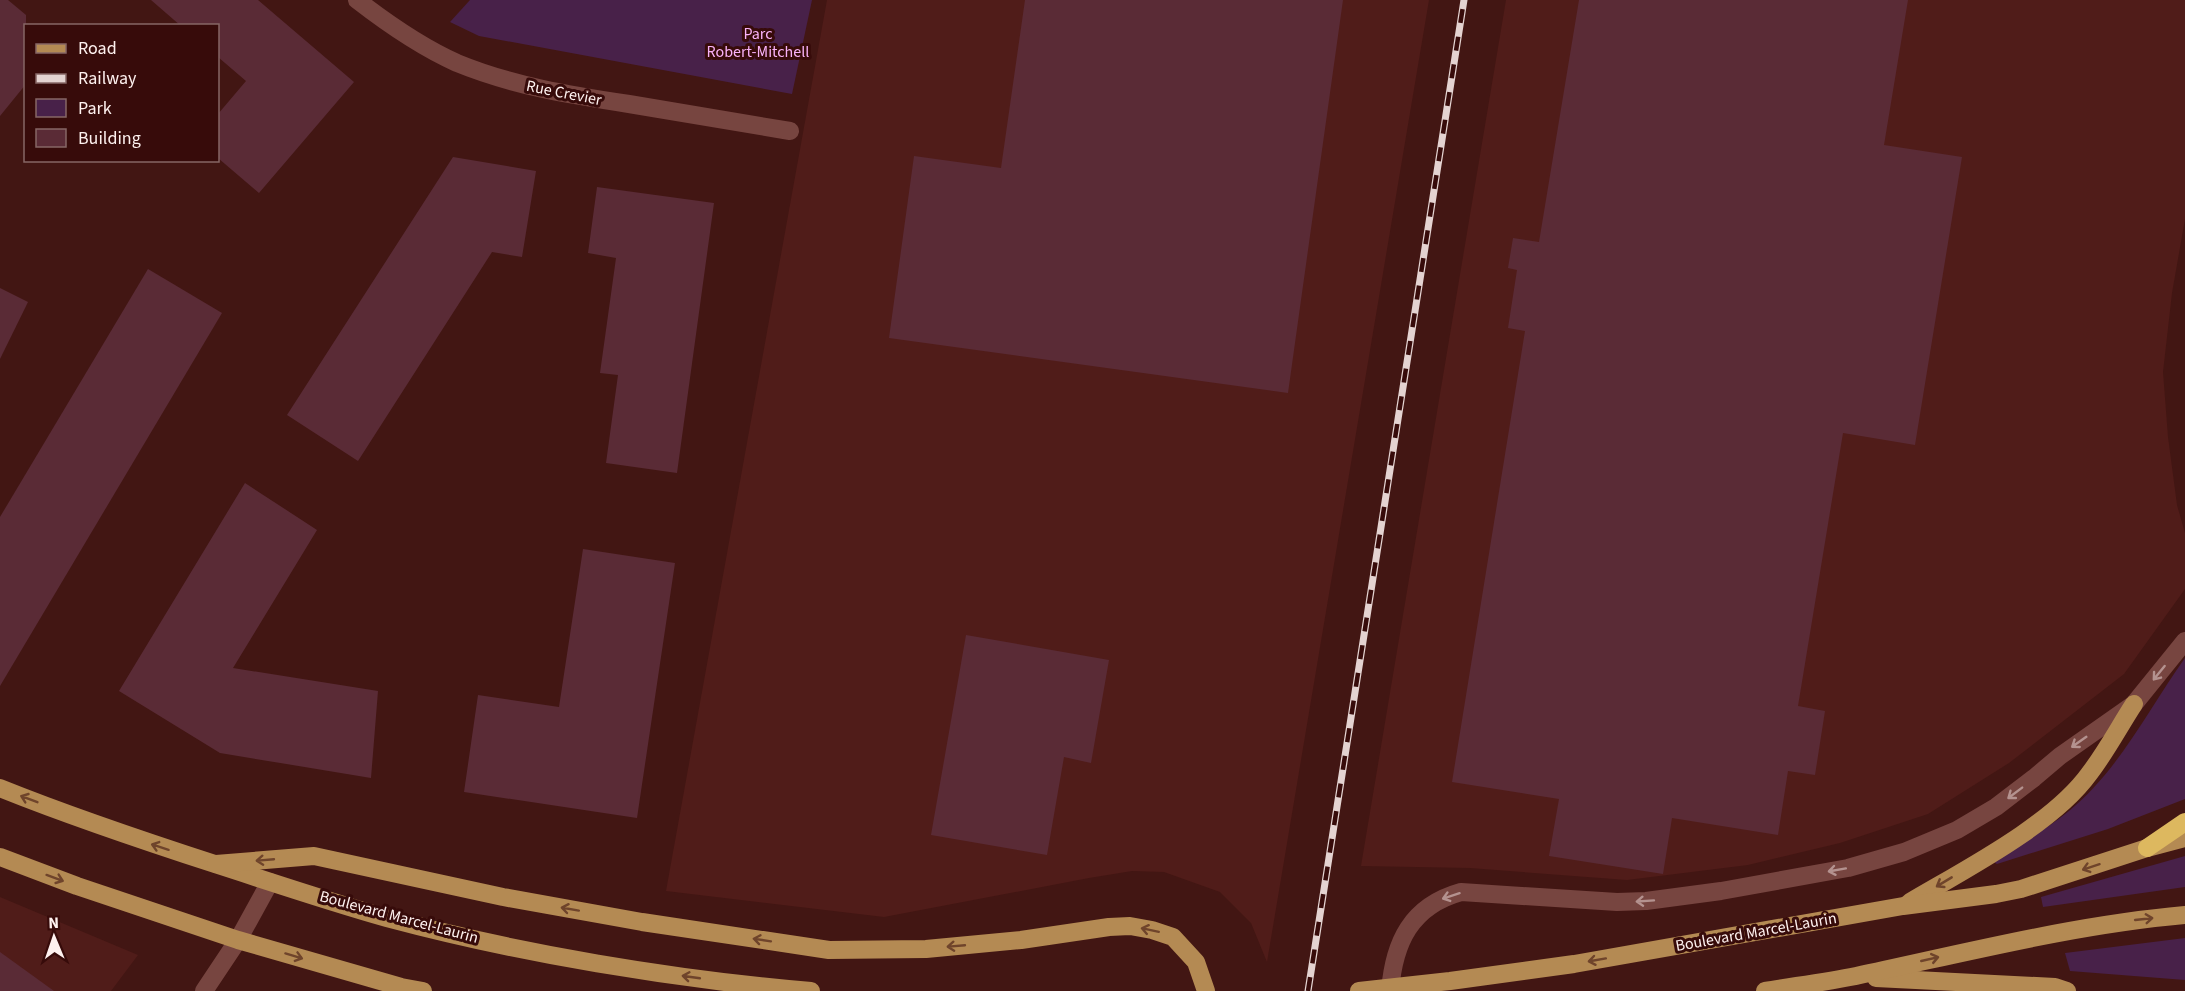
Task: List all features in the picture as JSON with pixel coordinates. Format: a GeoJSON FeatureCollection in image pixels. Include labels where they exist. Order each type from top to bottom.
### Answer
{"type":"FeatureCollection","features":[{"type":"Feature","properties":{"kind":"highway"},"geometry":{"type":"LineString","coordinates":[[2147,848],[2185,822]]}},
{"type":"Feature","properties":{"kind":"main road","name":"Rue Crevier"},"geometry":{"type":"LineString","coordinates":[[357,0],[424,46],[455,62],[500,79],[566,94],[790,131]]}},
{"type":"Feature","properties":{"kind":"main road"},"geometry":{"type":"LineString","coordinates":[[1903,906],[2020,834],[2068,796],[2089,776],[2134,704],[2185,641]]}},
{"type":"Feature","properties":{"kind":"main road"},"geometry":{"type":"LineString","coordinates":[[1390,991],[1393,965],[1408,929],[1418,915],[1444,897],[1461,892],[1607,902],[1646,901],[1721,891],[1848,868],[1904,852],[1957,830],[1996,807],[2060,756],[2134,704]]}},
{"type":"Feature","properties":{"kind":"main road","name":"Boulevard Marcel-Laurin"},"geometry":{"type":"LineString","coordinates":[[0,788],[130,837],[386,917],[593,962],[811,991]]}},
{"type":"Feature","properties":{"kind":"main road","name":"Boulevard Marcel-Laurin"},"geometry":{"type":"LineString","coordinates":[[1359,991],[1574,964],[1903,906],[2021,889],[2185,838]]}},
{"type":"Feature","properties":{"kind":"main road"},"geometry":{"type":"LineString","coordinates":[[216,864],[315,856],[503,897],[642,922],[829,950],[926,949],[1130,926],[1173,937],[1196,962],[1206,991]]}},
{"type":"Feature","properties":{"kind":"main road"},"geometry":{"type":"LineString","coordinates":[[0,857],[77,886],[238,940],[405,989],[423,991]]}},
{"type":"Feature","properties":{"kind":"main road"},"geometry":{"type":"LineString","coordinates":[[204,991],[238,940],[270,882]]}},
{"type":"Feature","properties":{"kind":"main road"},"geometry":{"type":"LineString","coordinates":[[1765,991],[1853,977],[2025,938],[2132,920],[2185,915]]}},
{"type":"Feature","properties":{"kind":"main road"},"geometry":{"type":"LineString","coordinates":[[1853,977],[2055,987],[2067,991]]}},
{"type":"Feature","properties":{"kind":"shaded area"},"geometry":{"type":"Polygon","coordinates":[[[827,0],[1429,0],[1267,962],[1251,923],[1220,892],[1164,872],[1132,871],[884,917],[666,891],[827,0]]]}},
{"type":"Feature","properties":{"kind":"shaded area"},"geometry":{"type":"Polygon","coordinates":[[[1506,0],[2185,0],[2185,219],[2172,293],[2163,372],[2168,437],[2177,505],[2185,533],[2185,589],[2124,674],[2009,763],[1928,814],[1840,843],[1748,865],[1627,880],[1470,868],[1361,866],[1506,0]]]}},
{"type":"Feature","properties":{"kind":"shaded area"},"geometry":{"type":"Polygon","coordinates":[[[0,897],[138,955],[111,991],[0,991],[0,897]]]}},
{"type":"Feature","properties":{"kind":"green space","name":"Parc Robert-Mitchell"},"geometry":{"type":"Polygon","coordinates":[[[470,0],[812,0],[792,94],[479,36],[450,22],[470,0]]]}},
{"type":"Feature","properties":{"kind":"green space"},"geometry":{"type":"Polygon","coordinates":[[[2185,658],[2185,799],[2108,829],[1997,864],[1992,861],[2051,825],[2087,795],[2132,739],[2185,658]]]}},
{"type":"Feature","properties":{"kind":"green space"},"geometry":{"type":"Polygon","coordinates":[[[2185,856],[2185,887],[2043,907],[2041,897],[2185,856]]]}},
{"type":"Feature","properties":{"kind":"green space"},"geometry":{"type":"Polygon","coordinates":[[[2185,938],[2185,980],[2070,971],[2065,953],[2185,938]]]}},
{"type":"Feature","properties":{"kind":"building"},"geometry":{"type":"Polygon","coordinates":[[[0,0],[8,0],[26,15],[24,86],[0,116],[0,0]]]}},
{"type":"Feature","properties":{"kind":"building"},"geometry":{"type":"Polygon","coordinates":[[[151,0],[258,0],[354,82],[259,193],[219,159],[219,113],[246,81],[219,58],[219,24],[179,24],[151,0]]]}},
{"type":"Feature","properties":{"kind":"building"},"geometry":{"type":"Polygon","coordinates":[[[1025,0],[1343,0],[1288,393],[889,338],[914,156],[1001,168],[1025,0]]]}},
{"type":"Feature","properties":{"kind":"building"},"geometry":{"type":"Polygon","coordinates":[[[1579,0],[1908,0],[1884,145],[1962,157],[1915,445],[1843,433],[1798,706],[1825,711],[1815,775],[1788,771],[1778,835],[1672,818],[1663,874],[1549,856],[1559,799],[1452,782],[1525,331],[1508,328],[1517,270],[1508,268],[1513,238],[1539,242],[1579,0]]]}},
{"type":"Feature","properties":{"kind":"building"},"geometry":{"type":"Polygon","coordinates":[[[453,157],[536,171],[522,257],[492,252],[358,461],[287,415],[453,157]]]}},
{"type":"Feature","properties":{"kind":"building"},"geometry":{"type":"Polygon","coordinates":[[[597,187],[714,203],[677,473],[606,463],[618,375],[600,373],[616,258],[588,253],[597,187]]]}},
{"type":"Feature","properties":{"kind":"building"},"geometry":{"type":"Polygon","coordinates":[[[148,269],[222,313],[0,686],[0,517],[148,269]]]}},
{"type":"Feature","properties":{"kind":"building"},"geometry":{"type":"Polygon","coordinates":[[[0,288],[28,302],[0,359],[0,288]]]}},
{"type":"Feature","properties":{"kind":"building"},"geometry":{"type":"Polygon","coordinates":[[[245,483],[317,530],[233,668],[378,691],[371,778],[220,753],[119,691],[245,483]]]}},
{"type":"Feature","properties":{"kind":"building"},"geometry":{"type":"Polygon","coordinates":[[[583,549],[675,563],[637,818],[464,792],[478,695],[559,707],[583,549]]]}},
{"type":"Feature","properties":{"kind":"building"},"geometry":{"type":"Polygon","coordinates":[[[966,635],[1109,660],[1091,763],[1064,757],[1047,855],[931,835],[966,635]]]}},
{"type":"Feature","properties":{"kind":"building"},"geometry":{"type":"Polygon","coordinates":[[[0,952],[54,991],[0,991],[0,952]]]}},
{"type":"Feature","properties":{"kind":"railway"},"geometry":{"type":"LineString","coordinates":[[1308,991],[1464,0]]}}]}
